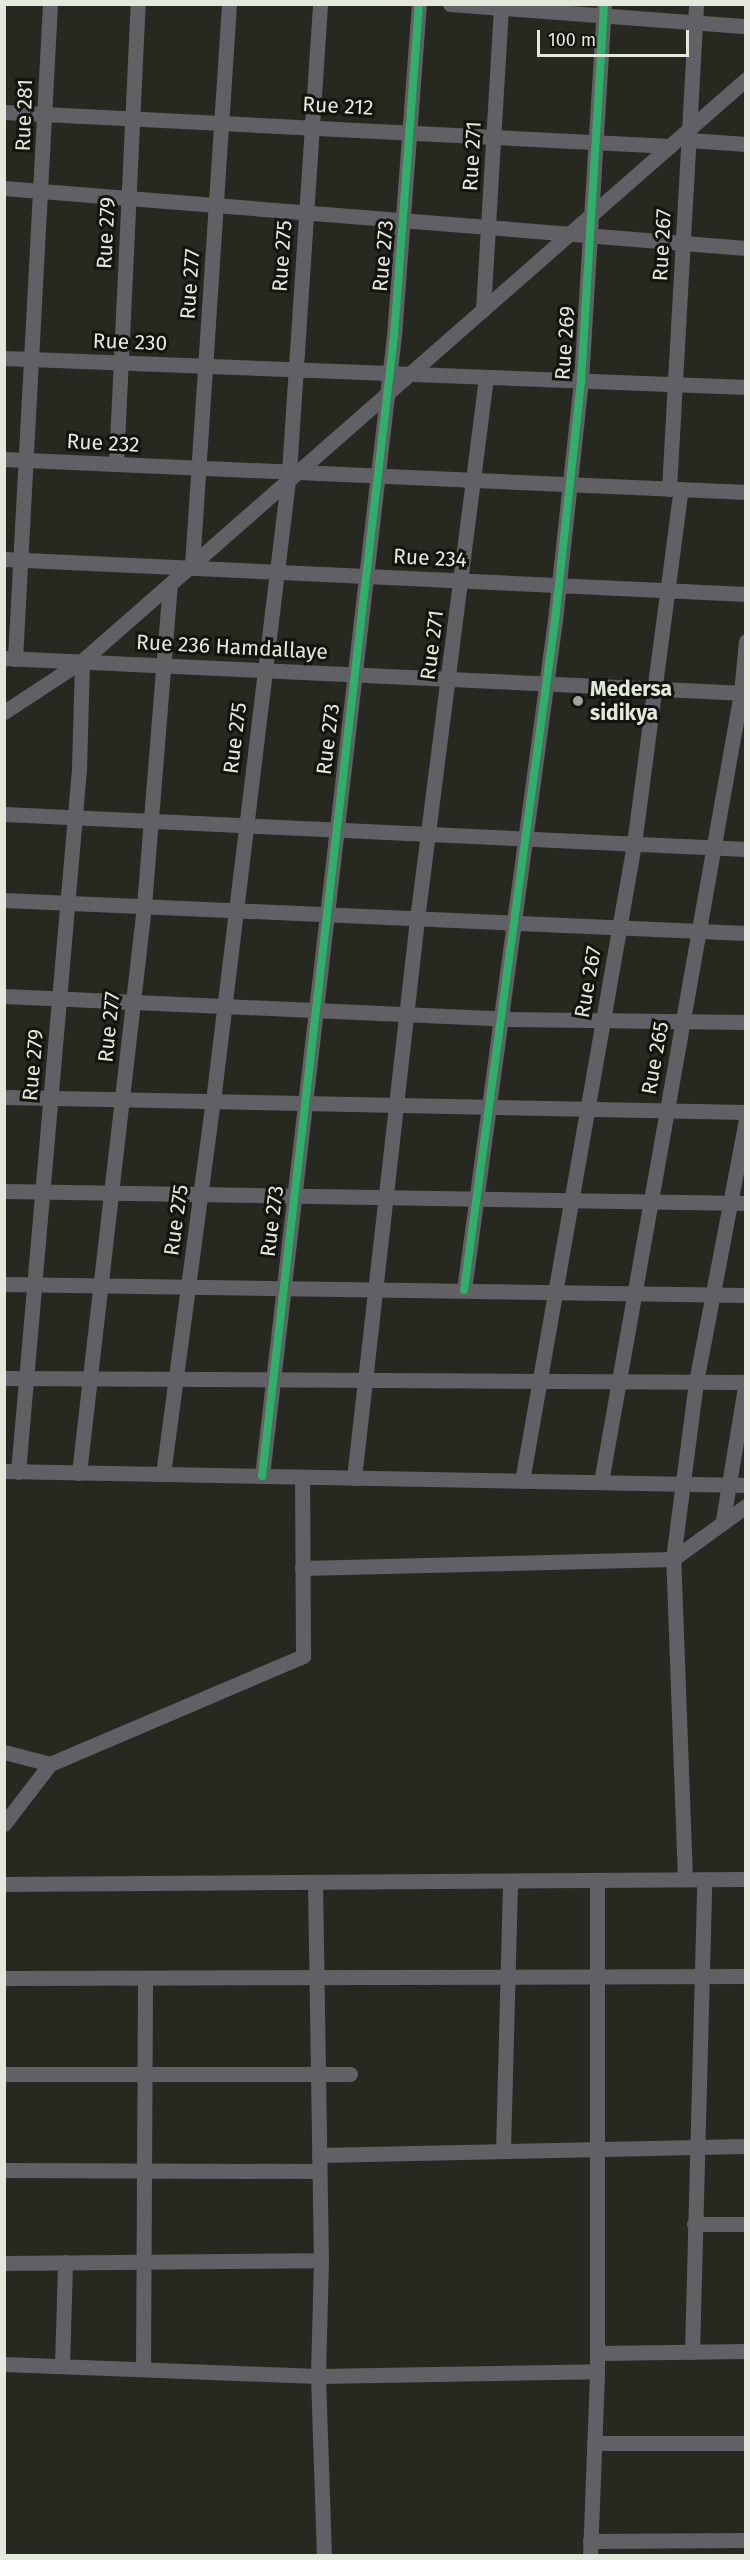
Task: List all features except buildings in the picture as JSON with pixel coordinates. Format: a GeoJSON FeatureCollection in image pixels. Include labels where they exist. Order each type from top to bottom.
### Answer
{"type":"FeatureCollection","features":[{"type":"Feature","properties":{"kind":"street","name":"Rue 281"},"geometry":{"type":"LineString","coordinates":[[10,658],[20,559],[42,191],[50,4]]}},
{"type":"Feature","properties":{"kind":"street","name":"Rue 279"},"geometry":{"type":"LineString","coordinates":[[116,464],[138,4]]}},
{"type":"Feature","properties":{"kind":"street","name":"Rue 277"},"geometry":{"type":"LineString","coordinates":[[192,566],[229,4]]}},
{"type":"Feature","properties":{"kind":"street","name":"Rue 275"},"geometry":{"type":"LineString","coordinates":[[163,1474],[225,1006],[276,571],[292,475],[296,369],[320,4]]}},
{"type":"Feature","properties":{"kind":"street","name":"Rue 273"},"geometry":{"type":"LineString","coordinates":[[262,1476],[390,373],[411,131],[419,4]]}},
{"type":"Feature","properties":{"kind":"street"},"geometry":{"type":"LineString","coordinates":[[450,4],[603,10],[746,26]]}},
{"type":"Feature","properties":{"kind":"street","name":"Rue 267"},"geometry":{"type":"LineString","coordinates":[[522,1481],[634,844],[657,688],[668,590],[675,489],[675,384],[696,4]]}},
{"type":"Feature","properties":{"kind":"street","name":"Rue 271"},"geometry":{"type":"LineString","coordinates":[[483,310],[501,6]]}},
{"type":"Feature","properties":{"kind":"street","name":"Rue 269"},"geometry":{"type":"LineString","coordinates":[[464,1290],[548,684],[559,586],[580,381],[603,10]]}},
{"type":"Feature","properties":{"kind":"street"},"geometry":{"type":"LineString","coordinates":[[4,712],[82,661],[590,215],[670,146],[689,134],[746,79]]}},
{"type":"Feature","properties":{"kind":"street","name":"Rue 212"},"geometry":{"type":"LineString","coordinates":[[4,112],[221,121],[670,146]]}},
{"type":"Feature","properties":{"kind":"street"},"geometry":{"type":"LineString","coordinates":[[689,134],[746,144]]}},
{"type":"Feature","properties":{"kind":"street"},"geometry":{"type":"LineString","coordinates":[[4,188],[746,248]]}},
{"type":"Feature","properties":{"kind":"street","name":"Rue 230"},"geometry":{"type":"LineString","coordinates":[[4,357],[746,387]]}},
{"type":"Feature","properties":{"kind":"street","name":"Rue 271"},"geometry":{"type":"LineString","coordinates":[[354,1478],[417,919],[486,377]]}},
{"type":"Feature","properties":{"kind":"street","name":"Rue 232"},"geometry":{"type":"LineString","coordinates":[[4,459],[200,468],[292,475],[377,476],[746,492]]}},
{"type":"Feature","properties":{"kind":"street","name":"Rue 234"},"geometry":{"type":"LineString","coordinates":[[4,559],[192,566],[746,594]]}},
{"type":"Feature","properties":{"kind":"street","name":"Rue 277"},"geometry":{"type":"LineString","coordinates":[[79,1473],[144,906],[166,666],[170,585]]}},
{"type":"Feature","properties":{"kind":"street","name":"Rue 265"},"geometry":{"type":"LineString","coordinates":[[601,1482],[743,693],[746,641]]}},
{"type":"Feature","properties":{"kind":"street","name":"Rue 236 Hamdallaye"},"geometry":{"type":"LineString","coordinates":[[10,658],[743,693]]}},
{"type":"Feature","properties":{"kind":"street","name":"Rue 279"},"geometry":{"type":"LineString","coordinates":[[11,1471],[27,1378],[75,817],[82,661]]}},
{"type":"Feature","properties":{"kind":"street"},"geometry":{"type":"LineString","coordinates":[[4,814],[746,849]]}},
{"type":"Feature","properties":{"kind":"street"},"geometry":{"type":"LineString","coordinates":[[4,900],[746,933]]}},
{"type":"Feature","properties":{"kind":"street"},"geometry":{"type":"LineString","coordinates":[[4,996],[501,1019],[746,1022]]}},
{"type":"Feature","properties":{"kind":"street"},"geometry":{"type":"LineString","coordinates":[[4,1097],[746,1112]]}},
{"type":"Feature","properties":{"kind":"street"},"geometry":{"type":"LineString","coordinates":[[685,1879],[673,1559],[696,1382],[746,1119]]}},
{"type":"Feature","properties":{"kind":"street"},"geometry":{"type":"LineString","coordinates":[[4,1191],[746,1203]]}},
{"type":"Feature","properties":{"kind":"street"},"geometry":{"type":"LineString","coordinates":[[4,1284],[746,1295]]}},
{"type":"Feature","properties":{"kind":"street"},"geometry":{"type":"LineString","coordinates":[[4,1378],[746,1382],[723,1520]]}},
{"type":"Feature","properties":{"kind":"street"},"geometry":{"type":"LineString","coordinates":[[11,1471],[746,1485]]}},
{"type":"Feature","properties":{"kind":"street"},"geometry":{"type":"LineString","coordinates":[[4,1824],[50,1764],[303,1656],[302,1477]]}},
{"type":"Feature","properties":{"kind":"street"},"geometry":{"type":"LineString","coordinates":[[302,1568],[673,1559],[723,1520],[746,1506]]}},
{"type":"Feature","properties":{"kind":"street"},"geometry":{"type":"LineString","coordinates":[[4,1752],[50,1764]]}},
{"type":"Feature","properties":{"kind":"street"},"geometry":{"type":"LineString","coordinates":[[692,2352],[695,2147],[704,1879]]}},
{"type":"Feature","properties":{"kind":"street"},"geometry":{"type":"LineString","coordinates":[[4,1884],[746,1879]]}},
{"type":"Feature","properties":{"kind":"street"},"geometry":{"type":"LineString","coordinates":[[597,1880],[599,2149],[597,2371],[590,2548],[746,2540]]}},
{"type":"Feature","properties":{"kind":"street"},"geometry":{"type":"LineString","coordinates":[[503,2151],[510,1881]]}},
{"type":"Feature","properties":{"kind":"street"},"geometry":{"type":"LineString","coordinates":[[315,1882],[321,2260],[318,2376],[324,2556]]}},
{"type":"Feature","properties":{"kind":"street"},"geometry":{"type":"LineString","coordinates":[[4,1978],[746,1976]]}},
{"type":"Feature","properties":{"kind":"street"},"geometry":{"type":"LineString","coordinates":[[143,2369],[141,2262],[145,1978]]}},
{"type":"Feature","properties":{"kind":"street"},"geometry":{"type":"LineString","coordinates":[[4,2074],[350,2074]]}},
{"type":"Feature","properties":{"kind":"street"},"geometry":{"type":"LineString","coordinates":[[319,2155],[746,2146]]}},
{"type":"Feature","properties":{"kind":"street"},"geometry":{"type":"LineString","coordinates":[[4,2170],[319,2171]]}},
{"type":"Feature","properties":{"kind":"street"},"geometry":{"type":"LineString","coordinates":[[694,2224],[746,2224]]}},
{"type":"Feature","properties":{"kind":"street"},"geometry":{"type":"LineString","coordinates":[[4,2263],[321,2260]]}},
{"type":"Feature","properties":{"kind":"street"},"geometry":{"type":"LineString","coordinates":[[62,2366],[64,2262]]}},
{"type":"Feature","properties":{"kind":"street"},"geometry":{"type":"LineString","coordinates":[[597,2353],[746,2351]]}},
{"type":"Feature","properties":{"kind":"street"},"geometry":{"type":"LineString","coordinates":[[4,2364],[318,2376],[597,2371]]}},
{"type":"Feature","properties":{"kind":"street"},"geometry":{"type":"LineString","coordinates":[[594,2443],[746,2443]]}},
{"type":"Feature","properties":{"kind":"cycle path"},"geometry":{"type":"LineString","coordinates":[[262,1476],[394,336],[419,4]]}},
{"type":"Feature","properties":{"kind":"cycle path"},"geometry":{"type":"LineString","coordinates":[[464,1290],[555,620],[581,381],[604,4]]}},
{"type":"Feature","properties":{"kind":"place","name":"Medersa sidikya"},"geometry":{"type":"Point","coordinates":[578,701]}}]}
